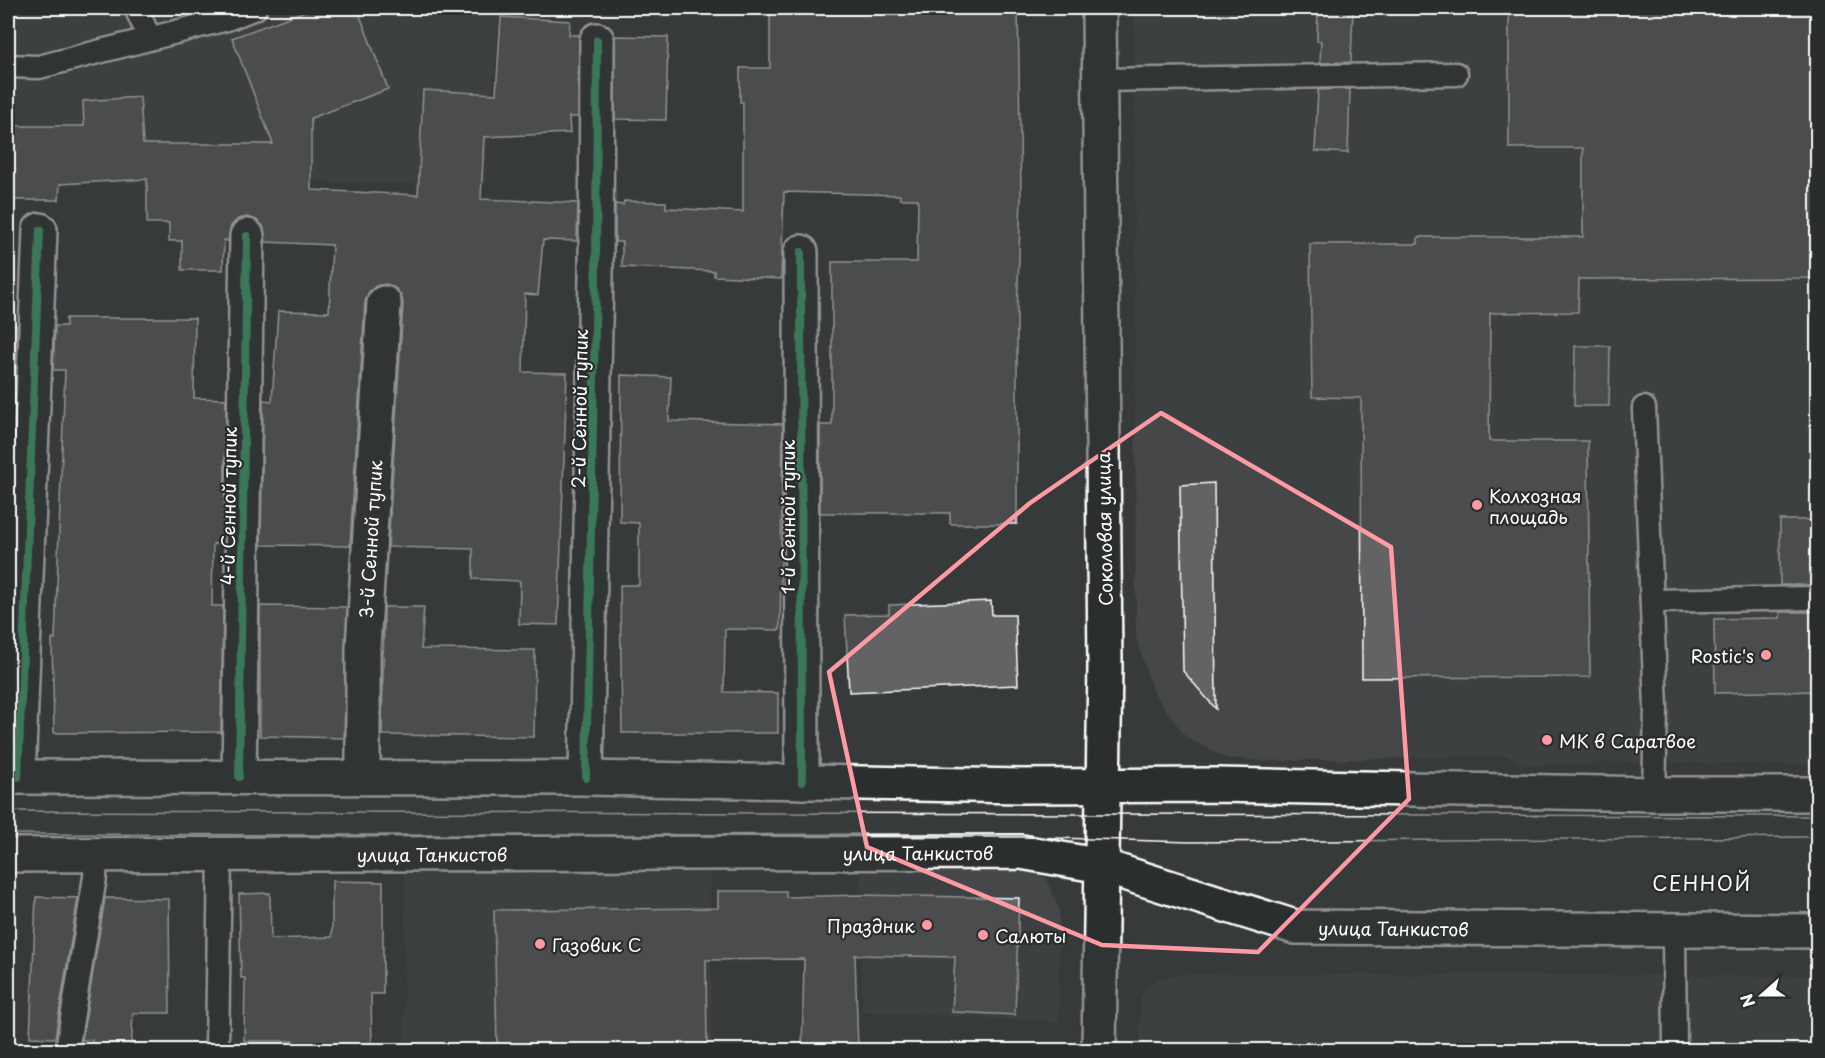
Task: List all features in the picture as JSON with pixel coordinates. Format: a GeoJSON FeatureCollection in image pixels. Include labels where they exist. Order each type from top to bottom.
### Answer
{"type":"FeatureCollection","features":[{"type":"Feature","properties":{"kind":"main road","name":"Соколовая улица"},"geometry":{"type":"LineString","coordinates":[[1099,8],[1105,666],[1099,1050]]}},
{"type":"Feature","properties":{"kind":"main road","name":"2-й Сенной тупик"},"geometry":{"type":"LineString","coordinates":[[586,778],[596,287],[597,40]]}},
{"type":"Feature","properties":{"kind":"main road"},"geometry":{"type":"LineString","coordinates":[[40,230],[13,777],[586,778],[1022,786],[1102,784],[1654,794],[1818,794]]}},
{"type":"Feature","properties":{"kind":"main road","name":"4-й Сенной тупик"},"geometry":{"type":"LineString","coordinates":[[239,777],[247,236]]}},
{"type":"Feature","properties":{"kind":"main road","name":"1-й Сенной тупик"},"geometry":{"type":"LineString","coordinates":[[801,252],[802,782]]}},
{"type":"Feature","properties":{"kind":"main road","name":"3-й Сенной тупик"},"geometry":{"type":"LineString","coordinates":[[363,776],[363,648],[384,303]]}},
{"type":"Feature","properties":{"kind":"main road","name":"улица Танкистов"},"geometry":{"type":"LineString","coordinates":[[8,855],[1021,852],[1102,866],[1295,927],[1818,931]]}},
{"type":"Feature","properties":{"kind":"lane"},"geometry":{"type":"LineString","coordinates":[[136,8],[149,37]]}},
{"type":"Feature","properties":{"kind":"lane"},"geometry":{"type":"LineString","coordinates":[[8,66],[39,67],[149,37],[227,19],[255,8]]}},
{"type":"Feature","properties":{"kind":"lane"},"geometry":{"type":"LineString","coordinates":[[1100,80],[1456,74]]}},
{"type":"Feature","properties":{"kind":"lane"},"geometry":{"type":"LineString","coordinates":[[1644,408],[1656,708],[1654,794]]}},
{"type":"Feature","properties":{"kind":"lane"},"geometry":{"type":"LineString","coordinates":[[1652,601],[1818,598]]}},
{"type":"Feature","properties":{"kind":"lane"},"geometry":{"type":"LineString","coordinates":[[217,1050],[220,854]]}},
{"type":"Feature","properties":{"kind":"lane"},"geometry":{"type":"LineString","coordinates":[[67,1050],[95,877],[96,855]]}},
{"type":"Feature","properties":{"kind":"lane"},"geometry":{"type":"LineString","coordinates":[[1674,931],[1675,1050]]}},
{"type":"Feature","properties":{"kind":"highlighted area"},"geometry":{"type":"Polygon","coordinates":[[[1161,413],[1391,547],[1409,799],[1258,952],[1102,945],[867,847],[829,672],[1030,503],[1161,413]]]}},
{"type":"Feature","properties":{"kind":"shaded area"},"geometry":{"type":"Polygon","coordinates":[[[8,8],[500,8],[485,185],[315,182],[60,184],[59,200],[8,200],[8,8]]]}},
{"type":"Feature","properties":{"kind":"shaded area","name":"Колхозная площадь"},"geometry":{"type":"Polygon","coordinates":[[[1134,8],[1817,8],[1817,765],[1603,762],[1587,765],[1521,765],[1508,756],[1261,761],[1226,758],[1186,737],[1153,692],[1136,638],[1134,8]]]}},
{"type":"Feature","properties":{"kind":"shaded area"},"geometry":{"type":"Polygon","coordinates":[[[405,868],[710,868],[712,1050],[332,1050],[332,1048],[404,1044],[405,868]]]}},
{"type":"Feature","properties":{"kind":"shaded area"},"geometry":{"type":"Polygon","coordinates":[[[860,868],[1027,868],[1046,878],[1059,909],[1059,1022],[862,1011],[860,868]]]}},
{"type":"Feature","properties":{"kind":"shaded area"},"geometry":{"type":"Polygon","coordinates":[[[1179,974],[1817,976],[1817,1050],[1140,1050],[1140,996],[1154,980],[1179,974]]]}},
{"type":"Feature","properties":{"kind":"building"},"geometry":{"type":"Polygon","coordinates":[[[313,8],[357,8],[388,89],[311,118],[311,190],[418,195],[423,90],[496,94],[501,17],[570,21],[569,35],[579,35],[578,117],[569,117],[570,133],[484,137],[481,199],[578,203],[577,241],[543,240],[538,295],[525,294],[523,372],[567,373],[558,625],[519,624],[520,581],[473,579],[473,549],[388,547],[403,304],[401,295],[395,288],[386,284],[376,286],[369,292],[365,302],[350,546],[261,545],[263,400],[272,401],[278,311],[329,312],[332,245],[266,242],[263,226],[247,217],[238,219],[231,226],[228,241],[224,240],[223,270],[182,270],[182,241],[169,241],[169,223],[147,223],[147,179],[60,184],[59,200],[8,200],[8,126],[84,126],[83,101],[140,97],[143,144],[273,144],[232,38],[313,8]]]}},
{"type":"Feature","properties":{"kind":"building"},"geometry":{"type":"Polygon","coordinates":[[[847,8],[1018,8],[1021,197],[1017,314],[1017,524],[950,524],[950,513],[820,513],[820,425],[832,425],[832,262],[917,262],[918,199],[900,199],[900,195],[784,192],[781,279],[714,276],[714,271],[622,267],[622,242],[615,242],[615,204],[623,205],[624,201],[666,202],[666,208],[743,212],[743,102],[740,102],[740,68],[770,68],[770,11],[847,12],[847,8]]]}},
{"type":"Feature","properties":{"kind":"building"},"geometry":{"type":"Polygon","coordinates":[[[1318,8],[1353,8],[1351,62],[1320,63],[1321,41],[1317,41],[1318,8]]]}},
{"type":"Feature","properties":{"kind":"building"},"geometry":{"type":"Polygon","coordinates":[[[1818,8],[1818,278],[1579,279],[1578,312],[1490,313],[1489,441],[1588,441],[1590,677],[1362,678],[1361,398],[1312,397],[1310,244],[1418,244],[1418,237],[1583,237],[1583,148],[1509,148],[1509,9],[1818,8]]]}},
{"type":"Feature","properties":{"kind":"building"},"geometry":{"type":"Polygon","coordinates":[[[615,36],[668,37],[666,120],[615,119],[615,36]]]}},
{"type":"Feature","properties":{"kind":"building"},"geometry":{"type":"Polygon","coordinates":[[[1350,89],[1348,153],[1315,151],[1318,90],[1350,89]]]}},
{"type":"Feature","properties":{"kind":"building"},"geometry":{"type":"Polygon","coordinates":[[[66,318],[195,318],[194,398],[226,399],[224,544],[213,544],[212,606],[223,606],[221,732],[54,733],[52,639],[55,639],[65,370],[53,370],[55,326],[66,326],[66,318]]]}},
{"type":"Feature","properties":{"kind":"building"},"geometry":{"type":"Polygon","coordinates":[[[8,325],[17,325],[16,369],[8,369],[8,325]]]}},
{"type":"Feature","properties":{"kind":"building"},"geometry":{"type":"Polygon","coordinates":[[[1575,346],[1610,346],[1609,406],[1574,406],[1575,346]]]}},
{"type":"Feature","properties":{"kind":"building"},"geometry":{"type":"Polygon","coordinates":[[[621,375],[671,377],[669,421],[783,424],[780,630],[725,629],[724,692],[778,693],[778,733],[622,733],[620,585],[639,585],[639,523],[620,522],[621,375]]]}},
{"type":"Feature","properties":{"kind":"building"},"geometry":{"type":"Polygon","coordinates":[[[1214,483],[1216,709],[1183,671],[1180,485],[1214,483]]]}},
{"type":"Feature","properties":{"kind":"building"},"geometry":{"type":"Polygon","coordinates":[[[1780,520],[1818,520],[1818,585],[1780,585],[1780,520]]]}},
{"type":"Feature","properties":{"kind":"building"},"geometry":{"type":"Polygon","coordinates":[[[991,601],[992,615],[1015,615],[1018,685],[849,692],[845,615],[889,614],[889,605],[991,601]]]}},
{"type":"Feature","properties":{"kind":"building"},"geometry":{"type":"Polygon","coordinates":[[[260,606],[347,607],[344,738],[260,736],[260,606]]]}},
{"type":"Feature","properties":{"kind":"building"},"geometry":{"type":"Polygon","coordinates":[[[384,607],[424,607],[421,649],[535,650],[534,737],[382,735],[384,607]]]}},
{"type":"Feature","properties":{"kind":"building","name":"Rostic's"},"geometry":{"type":"Polygon","coordinates":[[[1780,612],[1818,612],[1818,691],[1715,693],[1714,619],[1780,618],[1780,612]]]}},
{"type":"Feature","properties":{"kind":"building"},"geometry":{"type":"Polygon","coordinates":[[[332,881],[383,882],[383,994],[371,994],[372,1050],[293,1050],[294,1041],[244,1041],[245,978],[241,978],[239,894],[270,893],[271,939],[332,937],[332,881]]]}},
{"type":"Feature","properties":{"kind":"building"},"geometry":{"type":"Polygon","coordinates":[[[718,891],[786,891],[786,897],[861,895],[1019,898],[1015,1015],[952,1012],[955,957],[855,955],[858,1050],[802,1050],[804,959],[706,960],[707,1050],[534,1050],[534,1046],[497,1047],[494,910],[718,908],[718,891]]]}},
{"type":"Feature","properties":{"kind":"building"},"geometry":{"type":"Polygon","coordinates":[[[36,897],[78,898],[55,1038],[30,1037],[36,897]]]}},
{"type":"Feature","properties":{"kind":"building"},"geometry":{"type":"Polygon","coordinates":[[[105,898],[169,899],[170,1013],[133,1013],[131,1050],[91,1050],[92,1040],[82,1040],[105,898]]]}},
{"type":"Feature","properties":{"kind":"tram line"},"geometry":{"type":"LineString","coordinates":[[8,811],[1818,816]]}},
{"type":"Feature","properties":{"kind":"tram line"},"geometry":{"type":"LineString","coordinates":[[8,834],[1023,837],[1190,842],[1818,837]]}},
{"type":"Feature","properties":{"kind":"cycle path"},"geometry":{"type":"LineString","coordinates":[[586,778],[596,275],[597,40]]}},
{"type":"Feature","properties":{"kind":"cycle path"},"geometry":{"type":"LineString","coordinates":[[18,777],[40,230]]}},
{"type":"Feature","properties":{"kind":"cycle path"},"geometry":{"type":"LineString","coordinates":[[239,777],[247,236]]}},
{"type":"Feature","properties":{"kind":"cycle path"},"geometry":{"type":"LineString","coordinates":[[801,252],[802,782]]}},
{"type":"Feature","properties":{"kind":"place","name":"Колхозная площадь"},"geometry":{"type":"Point","coordinates":[1477,505]}},
{"type":"Feature","properties":{"kind":"place","name":"Rostic's"},"geometry":{"type":"Point","coordinates":[1766,655]}},
{"type":"Feature","properties":{"kind":"place","name":"МК в Саратвое"},"geometry":{"type":"Point","coordinates":[1547,740]}},
{"type":"Feature","properties":{"kind":"place","name":"Праздник"},"geometry":{"type":"Point","coordinates":[927,925]}},
{"type":"Feature","properties":{"kind":"place","name":"Салюты"},"geometry":{"type":"Point","coordinates":[983,935]}},
{"type":"Feature","properties":{"kind":"place","name":"Газовик С"},"geometry":{"type":"Point","coordinates":[540,944]}},
{"type":"Feature","properties":{"kind":"district","name":"СЕННОЙ"},"geometry":{"type":"Point","coordinates":[1702,883]}}]}
